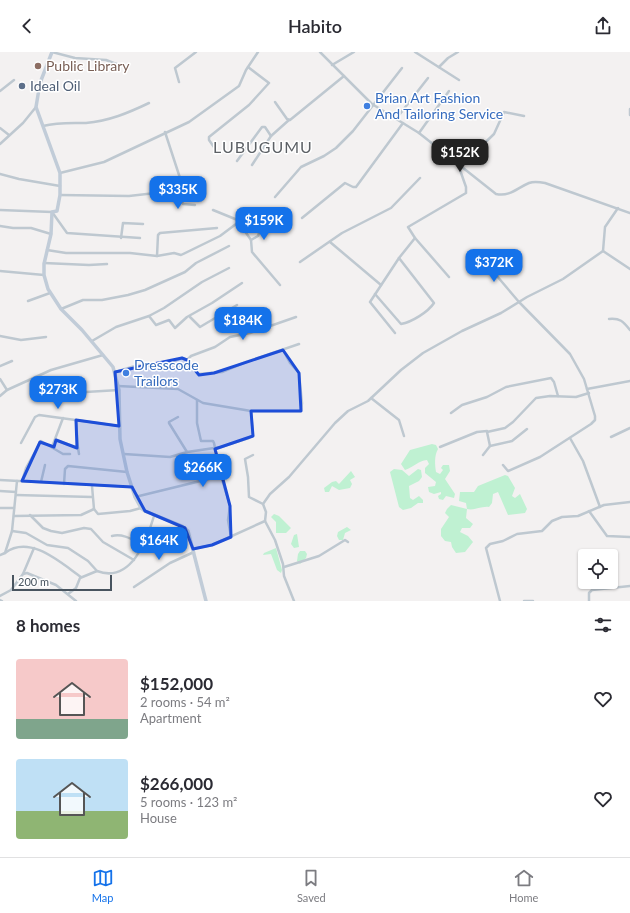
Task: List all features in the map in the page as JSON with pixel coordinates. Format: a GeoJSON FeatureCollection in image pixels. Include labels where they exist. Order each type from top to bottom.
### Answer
{"type":"FeatureCollection","features":[{"type":"Feature","properties":{"kind":"street"},"geometry":{"type":"LineString","coordinates":[[0,210],[57,211],[60,195],[60,174],[36,107],[40,83],[52,52],[75,58],[106,60],[119,66]]}},
{"type":"Feature","properties":{"kind":"street"},"geometry":{"type":"LineString","coordinates":[[179,82],[175,68],[196,52]]}},
{"type":"Feature","properties":{"kind":"street"},"geometry":{"type":"LineString","coordinates":[[60,174],[104,162],[189,122],[234,91],[242,81],[248,67],[258,52]]}},
{"type":"Feature","properties":{"kind":"street"},"geometry":{"type":"LineString","coordinates":[[320,52],[372,104],[419,133],[462,165],[493,192],[500,195],[512,193],[532,183],[545,183],[630,213]]}},
{"type":"Feature","properties":{"kind":"street"},"geometry":{"type":"LineString","coordinates":[[332,65],[354,52]]}},
{"type":"Feature","properties":{"kind":"street"},"geometry":{"type":"LineString","coordinates":[[415,52],[459,80]]}},
{"type":"Feature","properties":{"kind":"street"},"geometry":{"type":"LineString","coordinates":[[439,67],[448,58],[458,52]]}},
{"type":"Feature","properties":{"kind":"street"},"geometry":{"type":"LineString","coordinates":[[216,150],[209,140],[210,137],[249,105],[269,83],[248,67]]}},
{"type":"Feature","properties":{"kind":"street"},"geometry":{"type":"LineString","coordinates":[[275,197],[301,167],[324,156],[336,148],[353,132],[372,104],[402,68]]}},
{"type":"Feature","properties":{"kind":"street"},"geometry":{"type":"LineString","coordinates":[[252,165],[271,136],[344,76]]}},
{"type":"Feature","properties":{"kind":"street"},"geometry":{"type":"LineString","coordinates":[[396,119],[428,78]]}},
{"type":"Feature","properties":{"kind":"street"},"geometry":{"type":"LineString","coordinates":[[0,91],[14,80]]}},
{"type":"Feature","properties":{"kind":"street"},"geometry":{"type":"LineString","coordinates":[[419,133],[449,91]]}},
{"type":"Feature","properties":{"kind":"street"},"geometry":{"type":"LineString","coordinates":[[275,102],[289,120]]}},
{"type":"Feature","properties":{"kind":"street"},"geometry":{"type":"LineString","coordinates":[[42,126],[57,122],[88,122],[116,118],[149,103]]}},
{"type":"Feature","properties":{"kind":"street"},"geometry":{"type":"LineString","coordinates":[[0,144],[27,118],[36,107]]}},
{"type":"Feature","properties":{"kind":"street"},"geometry":{"type":"LineString","coordinates":[[630,109],[630,115]]}},
{"type":"Feature","properties":{"kind":"street"},"geometry":{"type":"LineString","coordinates":[[449,277],[415,238],[408,227],[466,193],[466,187],[460,170],[462,165],[494,134],[505,111],[524,116]]}},
{"type":"Feature","properties":{"kind":"street"},"geometry":{"type":"LineString","coordinates":[[302,218],[345,183],[356,187],[403,123]]}},
{"type":"Feature","properties":{"kind":"street"},"geometry":{"type":"LineString","coordinates":[[238,161],[262,127],[265,127],[271,136]]}},
{"type":"Feature","properties":{"kind":"street"},"geometry":{"type":"LineString","coordinates":[[0,128],[9,135]]}},
{"type":"Feature","properties":{"kind":"street"},"geometry":{"type":"LineString","coordinates":[[60,195],[129,196],[178,192],[182,190],[180,178],[165,132]]}},
{"type":"Feature","properties":{"kind":"street"},"geometry":{"type":"LineString","coordinates":[[0,174],[19,180],[60,186]]}},
{"type":"Feature","properties":{"kind":"street"},"geometry":{"type":"LineString","coordinates":[[300,262],[330,242],[391,208],[420,178]]}},
{"type":"Feature","properties":{"kind":"street"},"geometry":{"type":"LineString","coordinates":[[178,192],[183,204],[195,205]]}},
{"type":"Feature","properties":{"kind":"street"},"geometry":{"type":"LineString","coordinates":[[603,251],[605,227],[618,208]]}},
{"type":"Feature","properties":{"kind":"street"},"geometry":{"type":"LineString","coordinates":[[213,210],[240,221],[251,240],[252,252],[280,285]]}},
{"type":"Feature","properties":{"kind":"street"},"geometry":{"type":"LineString","coordinates":[[52,212],[51,234],[46,250],[44,264],[44,275],[50,293],[61,309],[104,354],[115,372],[118,388],[119,426],[127,472],[135,497],[141,508],[154,516],[185,528],[190,535],[206,601]]}},
{"type":"Feature","properties":{"kind":"street"},"geometry":{"type":"LineString","coordinates":[[52,212],[66,233],[121,238],[140,238]]}},
{"type":"Feature","properties":{"kind":"street"},"geometry":{"type":"LineString","coordinates":[[46,250],[66,253],[130,253],[157,256],[172,253],[181,255],[220,236],[240,221]]}},
{"type":"Feature","properties":{"kind":"street"},"geometry":{"type":"LineString","coordinates":[[121,238],[123,223],[143,224]]}},
{"type":"Feature","properties":{"kind":"street"},"geometry":{"type":"LineString","coordinates":[[0,226],[31,228],[51,234]]}},
{"type":"Feature","properties":{"kind":"street"},"geometry":{"type":"LineString","coordinates":[[157,256],[158,235],[160,233],[217,228]]}},
{"type":"Feature","properties":{"kind":"street"},"geometry":{"type":"LineString","coordinates":[[251,240],[258,236],[260,230]]}},
{"type":"Feature","properties":{"kind":"street"},"geometry":{"type":"LineString","coordinates":[[395,333],[370,303],[398,258],[415,238]]}},
{"type":"Feature","properties":{"kind":"street"},"geometry":{"type":"LineString","coordinates":[[330,242],[381,285]]}},
{"type":"Feature","properties":{"kind":"street"},"geometry":{"type":"LineString","coordinates":[[61,309],[83,300],[102,300],[128,296],[145,290],[185,272],[229,246]]}},
{"type":"Feature","properties":{"kind":"street"},"geometry":{"type":"LineString","coordinates":[[603,251],[630,269]]}},
{"type":"Feature","properties":{"kind":"street"},"geometry":{"type":"LineString","coordinates":[[263,504],[270,494],[289,477],[335,423],[350,410],[371,398],[401,370],[423,353],[563,279],[603,251]]}},
{"type":"Feature","properties":{"kind":"street"},"geometry":{"type":"LineString","coordinates":[[479,256],[519,302],[570,354],[584,379],[595,420],[540,457],[519,467],[507,470],[503,465]]}},
{"type":"Feature","properties":{"kind":"street"},"geometry":{"type":"LineString","coordinates":[[375,294],[401,324],[409,322],[428,310],[434,303],[398,258]]}},
{"type":"Feature","properties":{"kind":"street"},"geometry":{"type":"LineString","coordinates":[[44,264],[107,264]]}},
{"type":"Feature","properties":{"kind":"street"},"geometry":{"type":"LineString","coordinates":[[92,341],[116,327],[149,316],[171,304],[202,282],[229,268]]}},
{"type":"Feature","properties":{"kind":"street"},"geometry":{"type":"LineString","coordinates":[[0,271],[44,275]]}},
{"type":"Feature","properties":{"kind":"street"},"geometry":{"type":"LineString","coordinates":[[149,316],[156,325],[169,320],[175,328],[242,284]]}},
{"type":"Feature","properties":{"kind":"street"},"geometry":{"type":"LineString","coordinates":[[28,301],[50,293]]}},
{"type":"Feature","properties":{"kind":"street"},"geometry":{"type":"LineString","coordinates":[[190,317],[200,327],[237,305]]}},
{"type":"Feature","properties":{"kind":"street"},"geometry":{"type":"LineString","coordinates":[[247,333],[244,321],[257,313]]}},
{"type":"Feature","properties":{"kind":"street"},"geometry":{"type":"LineString","coordinates":[[187,360],[191,356],[215,347],[230,337],[296,317]]}},
{"type":"Feature","properties":{"kind":"street"},"geometry":{"type":"LineString","coordinates":[[609,319],[616,318],[622,320],[630,330]]}},
{"type":"Feature","properties":{"kind":"street"},"geometry":{"type":"LineString","coordinates":[[0,336],[21,340],[46,337]]}},
{"type":"Feature","properties":{"kind":"street"},"geometry":{"type":"LineString","coordinates":[[115,372],[135,366],[168,363],[182,358],[187,360],[198,374],[201,375],[222,372],[299,344]]}},
{"type":"Feature","properties":{"kind":"street"},"geometry":{"type":"LineString","coordinates":[[69,393],[118,388],[178,389],[197,400],[214,406],[251,411],[300,411],[302,409],[299,373],[290,363],[284,350]]}},
{"type":"Feature","properties":{"kind":"street"},"geometry":{"type":"LineString","coordinates":[[0,396],[7,390],[51,370],[104,354]]}},
{"type":"Feature","properties":{"kind":"street"},"geometry":{"type":"LineString","coordinates":[[0,366],[12,361]]}},
{"type":"Feature","properties":{"kind":"street"},"geometry":{"type":"LineString","coordinates":[[451,413],[462,405],[488,397],[506,387],[551,378],[554,382],[558,396]]}},
{"type":"Feature","properties":{"kind":"street"},"geometry":{"type":"LineString","coordinates":[[0,379],[7,390]]}},
{"type":"Feature","properties":{"kind":"street"},"geometry":{"type":"LineString","coordinates":[[587,389],[630,381]]}},
{"type":"Feature","properties":{"kind":"street"},"geometry":{"type":"LineString","coordinates":[[440,448],[477,432],[502,429],[513,422],[536,398],[558,396],[576,397],[588,393]]}},
{"type":"Feature","properties":{"kind":"street"},"geometry":{"type":"LineString","coordinates":[[371,398],[400,420],[404,436]]}},
{"type":"Feature","properties":{"kind":"street"},"geometry":{"type":"LineString","coordinates":[[197,400],[197,423],[201,440],[213,441],[220,476],[230,506],[228,520],[231,537]]}},
{"type":"Feature","properties":{"kind":"street"},"geometry":{"type":"LineString","coordinates":[[124,454],[170,457],[187,452],[225,446],[253,436],[251,411]]}},
{"type":"Feature","properties":{"kind":"street"},"geometry":{"type":"LineString","coordinates":[[21,443],[37,416],[43,414],[119,426]]}},
{"type":"Feature","properties":{"kind":"street"},"geometry":{"type":"LineString","coordinates":[[178,417],[169,423],[187,452]]}},
{"type":"Feature","properties":{"kind":"street"},"geometry":{"type":"LineString","coordinates":[[52,447],[56,440],[63,418]]}},
{"type":"Feature","properties":{"kind":"street"},"geometry":{"type":"LineString","coordinates":[[76,420],[79,454]]}},
{"type":"Feature","properties":{"kind":"street"},"geometry":{"type":"LineString","coordinates":[[611,437],[630,428]]}},
{"type":"Feature","properties":{"kind":"street"},"geometry":{"type":"LineString","coordinates":[[483,455],[490,446],[512,441],[527,430]]}},
{"type":"Feature","properties":{"kind":"street"},"geometry":{"type":"LineString","coordinates":[[488,431],[490,446]]}},
{"type":"Feature","properties":{"kind":"street"},"geometry":{"type":"LineString","coordinates":[[570,438],[583,461],[600,507]]}},
{"type":"Feature","properties":{"kind":"street"},"geometry":{"type":"LineString","coordinates":[[56,440],[78,448]]}},
{"type":"Feature","properties":{"kind":"street"},"geometry":{"type":"LineString","coordinates":[[22,481],[26,468],[40,442],[42,441],[63,454],[70,454]]}},
{"type":"Feature","properties":{"kind":"street"},"geometry":{"type":"LineString","coordinates":[[253,454],[245,460],[249,497],[263,504],[266,512],[265,521],[275,540],[284,567],[284,576],[294,601]]}},
{"type":"Feature","properties":{"kind":"street"},"geometry":{"type":"LineString","coordinates":[[41,482],[46,465]]}},
{"type":"Feature","properties":{"kind":"street"},"geometry":{"type":"LineString","coordinates":[[64,484],[65,469],[68,466],[127,472]]}},
{"type":"Feature","properties":{"kind":"street"},"geometry":{"type":"LineString","coordinates":[[135,497],[220,476]]}},
{"type":"Feature","properties":{"kind":"street"},"geometry":{"type":"LineString","coordinates":[[0,480],[132,487]]}},
{"type":"Feature","properties":{"kind":"street"},"geometry":{"type":"LineString","coordinates":[[5,553],[12,531],[17,481]]}},
{"type":"Feature","properties":{"kind":"street"},"geometry":{"type":"LineString","coordinates":[[92,486],[92,497],[96,513],[130,512],[141,508]]}},
{"type":"Feature","properties":{"kind":"street"},"geometry":{"type":"LineString","coordinates":[[0,491],[92,497]]}},
{"type":"Feature","properties":{"kind":"street"},"geometry":{"type":"LineString","coordinates":[[500,601],[486,548],[488,546],[503,542],[517,534],[540,532],[554,520],[562,516],[578,516],[600,507],[630,502]]}},
{"type":"Feature","properties":{"kind":"street"},"geometry":{"type":"LineString","coordinates":[[0,508],[14,508]]}},
{"type":"Feature","properties":{"kind":"street"},"geometry":{"type":"LineString","coordinates":[[14,516],[81,515],[94,509]]}},
{"type":"Feature","properties":{"kind":"street"},"geometry":{"type":"LineString","coordinates":[[589,511],[607,536],[630,537]]}},
{"type":"Feature","properties":{"kind":"street"},"geometry":{"type":"LineString","coordinates":[[30,515],[43,528],[51,531],[62,533],[84,528],[91,530],[103,542],[134,560]]}},
{"type":"Feature","properties":{"kind":"street"},"geometry":{"type":"LineString","coordinates":[[68,594],[76,588],[81,577],[97,571],[118,571],[129,565],[134,560],[148,536],[154,516]]}},
{"type":"Feature","properties":{"kind":"street"},"geometry":{"type":"LineString","coordinates":[[134,587],[170,563],[193,551],[212,545],[265,521]]}},
{"type":"Feature","properties":{"kind":"street"},"geometry":{"type":"LineString","coordinates":[[12,531],[26,533],[47,545],[68,548],[88,561],[97,571]]}},
{"type":"Feature","properties":{"kind":"street"},"geometry":{"type":"LineString","coordinates":[[112,536],[118,535],[128,537],[143,545]]}},
{"type":"Feature","properties":{"kind":"street"},"geometry":{"type":"LineString","coordinates":[[284,567],[319,556],[345,540],[348,542]]}},
{"type":"Feature","properties":{"kind":"street"},"geometry":{"type":"LineString","coordinates":[[0,554],[5,553],[11,548],[34,548],[47,553],[81,577]]}},
{"type":"Feature","properties":{"kind":"street"},"geometry":{"type":"LineString","coordinates":[[0,596],[11,590],[23,574],[34,548]]}},
{"type":"Feature","properties":{"kind":"street"},"geometry":{"type":"LineString","coordinates":[[23,574],[29,573],[56,584],[76,601]]}},
{"type":"Feature","properties":{"kind":"street"},"geometry":{"type":"LineString","coordinates":[[589,601],[589,593],[594,590],[630,586]]}},
{"type":"Feature","properties":{"kind":"street"},"geometry":{"type":"LineString","coordinates":[[70,601],[73,598]]}},
{"type":"Feature","properties":{"kind":"street"},"geometry":{"type":"LineString","coordinates":[[524,601],[533,601]]}},
{"type":"Feature","properties":{"kind":"highlighted area"},"geometry":{"type":"Polygon","coordinates":[[[283,350],[299,373],[301,411],[251,411],[253,436],[215,449],[230,506],[231,537],[212,545],[193,549],[185,528],[145,511],[132,487],[22,481],[40,442],[54,447],[56,440],[77,448],[76,420],[119,426],[115,372],[182,358],[187,360],[199,375],[214,373],[283,350]]]}},
{"type":"Feature","properties":{"kind":"green space"},"geometry":{"type":"Polygon","coordinates":[[[432,444],[436,445],[438,449],[435,458],[436,472],[440,474],[443,470],[441,468],[443,465],[449,465],[450,471],[445,479],[455,494],[454,498],[446,496],[443,500],[439,499],[438,496],[441,492],[434,494],[429,492],[428,487],[435,486],[436,482],[425,473],[425,468],[429,464],[427,460],[405,470],[401,464],[410,450],[432,444]]]}},
{"type":"Feature","properties":{"kind":"green space"},"geometry":{"type":"Polygon","coordinates":[[[394,469],[402,470],[409,476],[418,469],[421,470],[422,477],[419,481],[409,486],[410,498],[413,500],[419,496],[423,500],[423,503],[418,503],[411,508],[403,510],[399,507],[390,472],[394,469]]]}},
{"type":"Feature","properties":{"kind":"green space"},"geometry":{"type":"Polygon","coordinates":[[[351,471],[355,477],[350,480],[352,484],[350,488],[339,490],[332,486],[329,492],[325,492],[324,488],[332,482],[336,481],[339,484],[351,471]]]}},
{"type":"Feature","properties":{"kind":"green space"},"geometry":{"type":"Polygon","coordinates":[[[505,475],[508,476],[515,488],[512,496],[515,498],[520,494],[527,509],[525,513],[508,515],[498,492],[493,494],[492,503],[489,507],[467,509],[466,503],[459,501],[460,492],[474,492],[478,486],[505,475]]]}},
{"type":"Feature","properties":{"kind":"green space"},"geometry":{"type":"Polygon","coordinates":[[[451,505],[467,509],[466,518],[473,524],[470,528],[462,528],[460,532],[468,536],[473,542],[465,552],[456,553],[451,542],[445,541],[441,536],[441,529],[449,517],[445,513],[451,505]]]}},
{"type":"Feature","properties":{"kind":"green space"},"geometry":{"type":"Polygon","coordinates":[[[274,514],[279,516],[291,528],[286,533],[276,533],[276,522],[271,517],[274,514]]]}},
{"type":"Feature","properties":{"kind":"green space"},"geometry":{"type":"Polygon","coordinates":[[[347,527],[351,530],[345,533],[343,540],[339,540],[337,536],[338,532],[347,527]]]}},
{"type":"Feature","properties":{"kind":"green space"},"geometry":{"type":"Polygon","coordinates":[[[297,534],[299,547],[294,548],[291,544],[294,535],[297,534]]]}},
{"type":"Feature","properties":{"kind":"green space"},"geometry":{"type":"Polygon","coordinates":[[[276,548],[282,570],[281,573],[277,570],[271,554],[263,555],[264,553],[276,548]]]}},
{"type":"Feature","properties":{"kind":"green space"},"geometry":{"type":"Polygon","coordinates":[[[300,551],[305,551],[307,554],[306,558],[300,564],[297,561],[300,551]]]}},
{"type":"Feature","properties":{"kind":"place","name":"Public Library"},"geometry":{"type":"Point","coordinates":[38,66]}},
{"type":"Feature","properties":{"kind":"place","name":"Ideal Oil"},"geometry":{"type":"Point","coordinates":[22,86]}},
{"type":"Feature","properties":{"kind":"place","name":"Brian Art Fashion And Tailoring Service"},"geometry":{"type":"Point","coordinates":[367,106]}},
{"type":"Feature","properties":{"kind":"place","name":"Dresscode Trailors"},"geometry":{"type":"Point","coordinates":[126,373]}},
{"type":"Feature","properties":{"kind":"district","name":"LUBUGUMU"},"geometry":{"type":"Point","coordinates":[263,147]}}]}
